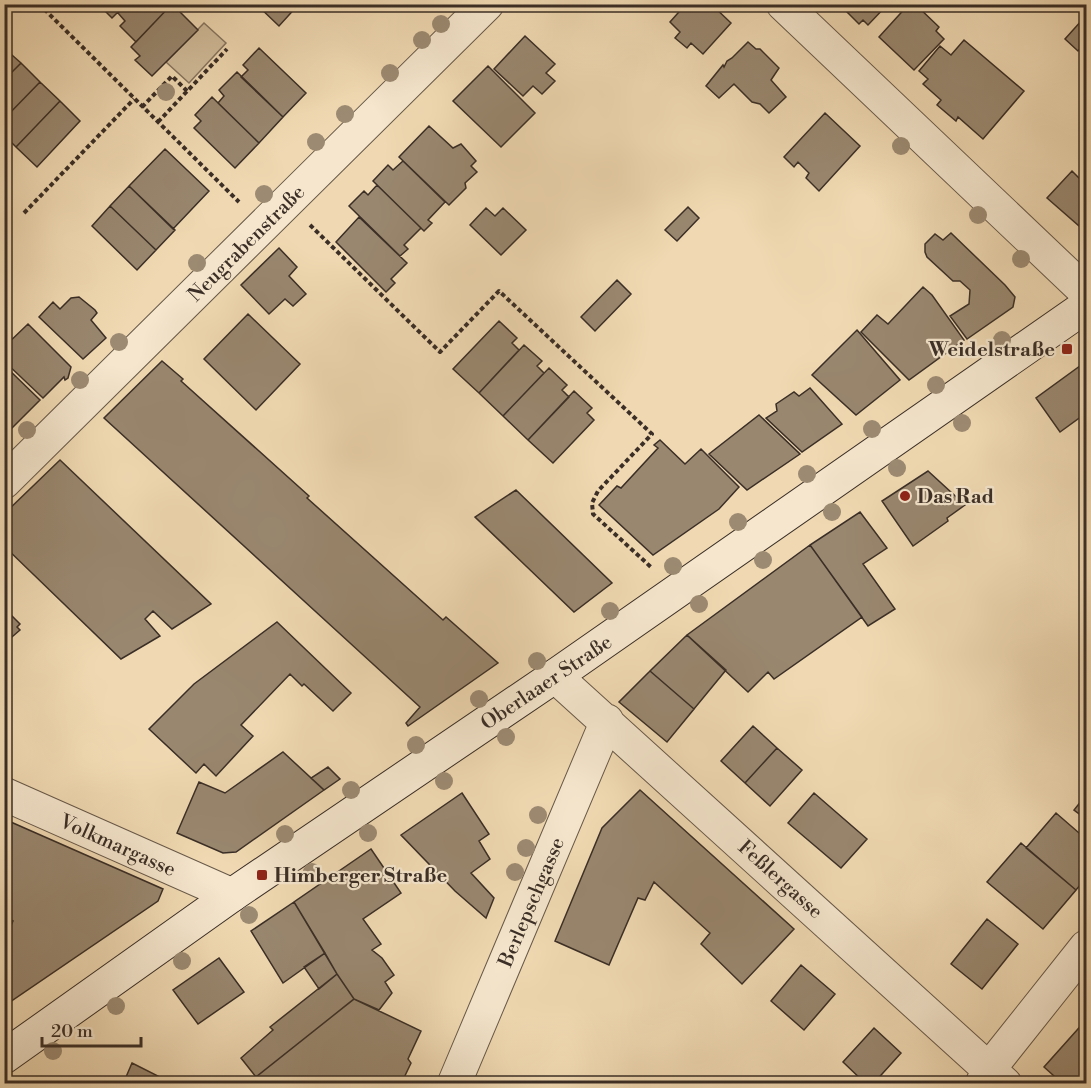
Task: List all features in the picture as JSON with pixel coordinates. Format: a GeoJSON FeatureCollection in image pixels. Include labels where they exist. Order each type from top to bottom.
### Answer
{"type":"FeatureCollection","features":[{"type":"Feature","properties":{"kind":"street","name":"Neugrabenstraße"},"geometry":{"type":"LineString","coordinates":[[4,482],[487,4]]}},
{"type":"Feature","properties":{"kind":"street"},"geometry":{"type":"LineString","coordinates":[[783,4],[1086,292]]}},
{"type":"Feature","properties":{"kind":"street","name":"Oberlaaer Straße"},"geometry":{"type":"LineString","coordinates":[[4,1057],[232,895],[677,591],[1086,306]]}},
{"type":"Feature","properties":{"kind":"street","name":"Feßlergasse"},"geometry":{"type":"LineString","coordinates":[[555,675],[992,1078]]}},
{"type":"Feature","properties":{"kind":"street","name":"Berlepschgasse"},"geometry":{"type":"LineString","coordinates":[[454,1083],[607,722]]}},
{"type":"Feature","properties":{"kind":"street","name":"Volkmargasse"},"geometry":{"type":"LineString","coordinates":[[4,794],[232,895]]}},
{"type":"Feature","properties":{"kind":"street"},"geometry":{"type":"LineString","coordinates":[[992,1078],[1086,947]]}},
{"type":"Feature","properties":{"kind":"path"},"geometry":{"type":"LineString","coordinates":[[39,4],[263,226]]}},
{"type":"Feature","properties":{"kind":"path"},"geometry":{"type":"LineString","coordinates":[[158,122],[227,49]]}},
{"type":"Feature","properties":{"kind":"path"},"geometry":{"type":"LineString","coordinates":[[142,107],[172,76],[187,91]]}},
{"type":"Feature","properties":{"kind":"path"},"geometry":{"type":"LineString","coordinates":[[24,213],[135,99]]}},
{"type":"Feature","properties":{"kind":"path"},"geometry":{"type":"LineString","coordinates":[[287,202],[440,352],[499,291],[652,434],[598,491],[592,503],[593,514],[677,591]]}},
{"type":"Feature","properties":{"kind":"shaded area"},"geometry":{"type":"Polygon","coordinates":[[[204,23],[226,43],[189,83],[166,62],[204,23]]]}},
{"type":"Feature","properties":{"kind":"building"},"geometry":{"type":"Polygon","coordinates":[[[98,4],[126,4],[112,18],[98,4]]]}},
{"type":"Feature","properties":{"kind":"building"},"geometry":{"type":"Polygon","coordinates":[[[126,4],[172,4],[136,42],[120,26],[125,21],[118,13],[126,4]]]}},
{"type":"Feature","properties":{"kind":"building"},"geometry":{"type":"Polygon","coordinates":[[[172,4],[198,30],[152,76],[135,60],[140,56],[131,47],[172,4]]]}},
{"type":"Feature","properties":{"kind":"building"},"geometry":{"type":"Polygon","coordinates":[[[256,4],[299,4],[279,26],[256,4]]]}},
{"type":"Feature","properties":{"kind":"building"},"geometry":{"type":"Polygon","coordinates":[[[686,4],[711,4],[731,23],[703,54],[691,43],[687,48],[675,38],[680,32],[670,22],[686,4]]]}},
{"type":"Feature","properties":{"kind":"building"},"geometry":{"type":"Polygon","coordinates":[[[839,4],[888,4],[868,25],[863,20],[859,24],[839,4]]]}},
{"type":"Feature","properties":{"kind":"building"},"geometry":{"type":"Polygon","coordinates":[[[909,4],[915,4],[939,27],[936,31],[944,39],[914,70],[879,37],[909,4]]]}},
{"type":"Feature","properties":{"kind":"building"},"geometry":{"type":"Polygon","coordinates":[[[1082,20],[1086,24],[1086,41],[1078,51],[1065,39],[1082,20]]]}},
{"type":"Feature","properties":{"kind":"building"},"geometry":{"type":"Polygon","coordinates":[[[525,36],[555,64],[546,73],[555,81],[542,94],[533,86],[523,96],[494,69],[525,36]]]}},
{"type":"Feature","properties":{"kind":"building"},"geometry":{"type":"Polygon","coordinates":[[[964,40],[1024,91],[983,139],[958,117],[956,121],[937,105],[941,100],[923,84],[928,79],[919,71],[940,46],[951,55],[964,40]]]}},
{"type":"Feature","properties":{"kind":"building"},"geometry":{"type":"Polygon","coordinates":[[[748,42],[756,49],[760,49],[779,68],[771,80],[786,97],[769,113],[760,104],[752,102],[734,84],[719,98],[706,86],[723,65],[724,67],[727,61],[748,42]]]}},
{"type":"Feature","properties":{"kind":"building"},"geometry":{"type":"Polygon","coordinates":[[[4,48],[21,63],[4,80],[4,48]]]}},
{"type":"Feature","properties":{"kind":"building"},"geometry":{"type":"Polygon","coordinates":[[[259,48],[306,93],[283,117],[241,77],[248,70],[243,65],[259,48]]]}},
{"type":"Feature","properties":{"kind":"building"},"geometry":{"type":"Polygon","coordinates":[[[21,63],[40,82],[4,119],[4,80],[21,63]]]}},
{"type":"Feature","properties":{"kind":"building"},"geometry":{"type":"Polygon","coordinates":[[[488,66],[535,113],[501,147],[453,101],[488,66]]]}},
{"type":"Feature","properties":{"kind":"building"},"geometry":{"type":"Polygon","coordinates":[[[237,72],[283,117],[259,143],[218,103],[224,96],[219,90],[237,72]]]}},
{"type":"Feature","properties":{"kind":"building"},"geometry":{"type":"Polygon","coordinates":[[[40,82],[60,101],[16,147],[4,135],[4,119],[40,82]]]}},
{"type":"Feature","properties":{"kind":"building"},"geometry":{"type":"Polygon","coordinates":[[[212,97],[259,143],[235,168],[194,128],[201,121],[195,115],[212,97]]]}},
{"type":"Feature","properties":{"kind":"building"},"geometry":{"type":"Polygon","coordinates":[[[60,101],[80,121],[37,167],[16,147],[60,101]]]}},
{"type":"Feature","properties":{"kind":"building"},"geometry":{"type":"Polygon","coordinates":[[[825,113],[860,146],[819,191],[806,178],[809,173],[798,162],[794,167],[784,157],[825,113]]]}},
{"type":"Feature","properties":{"kind":"building"},"geometry":{"type":"Polygon","coordinates":[[[429,126],[453,148],[461,144],[476,161],[471,166],[477,172],[465,183],[466,188],[449,205],[399,157],[429,126]]]}},
{"type":"Feature","properties":{"kind":"building"},"geometry":{"type":"Polygon","coordinates":[[[165,149],[209,191],[173,229],[129,186],[165,149]]]}},
{"type":"Feature","properties":{"kind":"building"},"geometry":{"type":"Polygon","coordinates":[[[403,161],[445,202],[428,220],[432,223],[424,231],[373,181],[388,165],[393,170],[403,161]]]}},
{"type":"Feature","properties":{"kind":"building"},"geometry":{"type":"Polygon","coordinates":[[[1072,171],[1086,185],[1086,232],[1047,198],[1072,171]]]}},
{"type":"Feature","properties":{"kind":"building"},"geometry":{"type":"Polygon","coordinates":[[[377,185],[421,228],[404,245],[408,249],[400,256],[349,206],[364,191],[368,195],[377,185]]]}},
{"type":"Feature","properties":{"kind":"building"},"geometry":{"type":"Polygon","coordinates":[[[129,186],[175,230],[156,250],[110,206],[129,186]]]}},
{"type":"Feature","properties":{"kind":"building"},"geometry":{"type":"Polygon","coordinates":[[[110,206],[156,250],[137,270],[92,226],[110,206]]]}},
{"type":"Feature","properties":{"kind":"building"},"geometry":{"type":"Polygon","coordinates":[[[688,207],[699,218],[677,241],[665,230],[688,207]]]}},
{"type":"Feature","properties":{"kind":"building"},"geometry":{"type":"Polygon","coordinates":[[[486,208],[495,216],[503,208],[526,230],[501,255],[470,225],[486,208]]]}},
{"type":"Feature","properties":{"kind":"building"},"geometry":{"type":"Polygon","coordinates":[[[359,217],[407,263],[391,279],[395,283],[386,292],[336,242],[359,217]]]}},
{"type":"Feature","properties":{"kind":"building"},"geometry":{"type":"Polygon","coordinates":[[[951,233],[1015,297],[1013,307],[967,339],[950,316],[969,304],[970,290],[960,281],[953,281],[927,257],[925,252],[925,244],[935,234],[943,240],[951,233]]]}},
{"type":"Feature","properties":{"kind":"building"},"geometry":{"type":"Polygon","coordinates":[[[279,248],[297,267],[289,276],[306,294],[293,306],[285,299],[269,314],[241,285],[279,248]]]}},
{"type":"Feature","properties":{"kind":"building"},"geometry":{"type":"Polygon","coordinates":[[[617,280],[631,294],[595,331],[581,317],[617,280]]]}},
{"type":"Feature","properties":{"kind":"building"},"geometry":{"type":"Polygon","coordinates":[[[923,287],[932,295],[964,340],[909,380],[861,332],[877,315],[888,324],[923,287]]]}},
{"type":"Feature","properties":{"kind":"building"},"geometry":{"type":"Polygon","coordinates":[[[79,297],[97,313],[91,320],[106,338],[83,359],[39,317],[53,302],[60,309],[71,298],[79,297]]]}},
{"type":"Feature","properties":{"kind":"building"},"geometry":{"type":"Polygon","coordinates":[[[248,314],[300,364],[256,410],[204,359],[248,314]]]}},
{"type":"Feature","properties":{"kind":"building"},"geometry":{"type":"Polygon","coordinates":[[[499,321],[517,338],[512,343],[519,350],[479,393],[453,369],[499,321]]]}},
{"type":"Feature","properties":{"kind":"building"},"geometry":{"type":"Polygon","coordinates":[[[28,324],[71,367],[68,378],[65,380],[64,377],[43,398],[4,361],[4,347],[28,324]]]}},
{"type":"Feature","properties":{"kind":"building"},"geometry":{"type":"Polygon","coordinates":[[[857,330],[900,380],[856,415],[812,375],[857,330]]]}},
{"type":"Feature","properties":{"kind":"building"},"geometry":{"type":"Polygon","coordinates":[[[524,345],[542,361],[537,366],[544,373],[503,416],[479,393],[524,345]]]}},
{"type":"Feature","properties":{"kind":"building"},"geometry":{"type":"Polygon","coordinates":[[[162,361],[183,379],[181,381],[309,496],[307,498],[443,620],[446,617],[498,663],[408,726],[406,723],[420,707],[104,418],[162,361]]]}},
{"type":"Feature","properties":{"kind":"building"},"geometry":{"type":"Polygon","coordinates":[[[1084,363],[1086,366],[1086,413],[1060,432],[1036,398],[1084,363]]]}},
{"type":"Feature","properties":{"kind":"building"},"geometry":{"type":"Polygon","coordinates":[[[4,365],[40,400],[4,436],[4,365]]]}},
{"type":"Feature","properties":{"kind":"building"},"geometry":{"type":"Polygon","coordinates":[[[549,368],[567,385],[562,390],[569,397],[528,440],[503,416],[549,368]]]}},
{"type":"Feature","properties":{"kind":"building"},"geometry":{"type":"Polygon","coordinates":[[[810,388],[842,424],[802,452],[766,418],[777,411],[776,404],[794,392],[799,396],[810,388]]]}},
{"type":"Feature","properties":{"kind":"building"},"geometry":{"type":"Polygon","coordinates":[[[574,391],[592,408],[587,413],[594,420],[553,463],[528,440],[574,391]]]}},
{"type":"Feature","properties":{"kind":"building"},"geometry":{"type":"Polygon","coordinates":[[[759,415],[800,454],[747,490],[709,454],[759,415]]]}},
{"type":"Feature","properties":{"kind":"building"},"geometry":{"type":"Polygon","coordinates":[[[660,440],[685,464],[701,449],[739,487],[719,509],[653,555],[599,505],[617,486],[621,488],[658,448],[654,445],[660,440]]]}},
{"type":"Feature","properties":{"kind":"building"},"geometry":{"type":"Polygon","coordinates":[[[60,460],[211,604],[172,629],[153,611],[145,619],[160,636],[121,659],[4,546],[4,514],[60,460]]]}},
{"type":"Feature","properties":{"kind":"building"},"geometry":{"type":"Polygon","coordinates":[[[928,471],[965,505],[947,518],[948,521],[913,546],[882,501],[928,471]]]}},
{"type":"Feature","properties":{"kind":"building"},"geometry":{"type":"Polygon","coordinates":[[[516,490],[612,583],[574,612],[475,517],[516,490]]]}},
{"type":"Feature","properties":{"kind":"building"},"geometry":{"type":"Polygon","coordinates":[[[860,512],[887,548],[863,564],[895,609],[868,626],[810,545],[860,512]]]}},
{"type":"Feature","properties":{"kind":"building"},"geometry":{"type":"Polygon","coordinates":[[[810,545],[862,617],[774,679],[768,672],[748,692],[687,635],[810,545]]]}},
{"type":"Feature","properties":{"kind":"building"},"geometry":{"type":"Polygon","coordinates":[[[4,608],[20,624],[17,627],[20,630],[5,643],[4,608]]]}},
{"type":"Feature","properties":{"kind":"building"},"geometry":{"type":"Polygon","coordinates":[[[277,622],[351,693],[333,711],[290,674],[241,725],[253,736],[216,776],[204,764],[196,773],[149,729],[194,684],[277,622]]]}},
{"type":"Feature","properties":{"kind":"building"},"geometry":{"type":"Polygon","coordinates":[[[687,635],[726,670],[694,709],[650,671],[687,635]]]}},
{"type":"Feature","properties":{"kind":"building"},"geometry":{"type":"Polygon","coordinates":[[[650,671],[694,709],[667,742],[619,702],[650,671]]]}},
{"type":"Feature","properties":{"kind":"building"},"geometry":{"type":"Polygon","coordinates":[[[753,726],[777,748],[745,783],[721,761],[753,726]]]}},
{"type":"Feature","properties":{"kind":"building"},"geometry":{"type":"Polygon","coordinates":[[[777,748],[802,770],[770,806],[745,783],[777,748]]]}},
{"type":"Feature","properties":{"kind":"building"},"geometry":{"type":"Polygon","coordinates":[[[283,752],[324,790],[236,852],[223,853],[177,833],[199,782],[225,793],[283,752]]]}},
{"type":"Feature","properties":{"kind":"building"},"geometry":{"type":"Polygon","coordinates":[[[328,767],[340,779],[324,790],[311,778],[328,767]]]}},
{"type":"Feature","properties":{"kind":"building"},"geometry":{"type":"Polygon","coordinates":[[[640,790],[794,929],[742,984],[701,944],[710,933],[654,882],[645,900],[638,898],[609,965],[555,941],[602,828],[640,790]]]}},
{"type":"Feature","properties":{"kind":"building"},"geometry":{"type":"Polygon","coordinates":[[[462,793],[489,834],[479,841],[490,859],[471,873],[494,898],[486,918],[455,891],[401,835],[462,793]]]}},
{"type":"Feature","properties":{"kind":"building"},"geometry":{"type":"Polygon","coordinates":[[[814,793],[867,839],[841,868],[788,823],[814,793]]]}},
{"type":"Feature","properties":{"kind":"building"},"geometry":{"type":"Polygon","coordinates":[[[1086,795],[1086,819],[1074,810],[1086,795]]]}},
{"type":"Feature","properties":{"kind":"building"},"geometry":{"type":"Polygon","coordinates":[[[1056,813],[1086,839],[1086,878],[1076,890],[1026,848],[1056,813]]]}},
{"type":"Feature","properties":{"kind":"building"},"geometry":{"type":"Polygon","coordinates":[[[4,819],[163,889],[158,901],[4,1006],[4,943],[13,921],[4,917],[4,819]]]}},
{"type":"Feature","properties":{"kind":"building"},"geometry":{"type":"Polygon","coordinates":[[[1021,843],[1076,890],[1043,929],[987,882],[1021,843]]]}},
{"type":"Feature","properties":{"kind":"building"},"geometry":{"type":"Polygon","coordinates":[[[371,849],[401,893],[363,919],[381,944],[372,950],[382,958],[394,975],[385,982],[392,993],[379,1010],[354,999],[294,902],[371,849]]]}},
{"type":"Feature","properties":{"kind":"building"},"geometry":{"type":"Polygon","coordinates":[[[294,902],[325,953],[283,983],[251,931],[294,902]]]}},
{"type":"Feature","properties":{"kind":"building"},"geometry":{"type":"Polygon","coordinates":[[[987,919],[1018,944],[982,989],[951,964],[987,919]]]}},
{"type":"Feature","properties":{"kind":"building"},"geometry":{"type":"Polygon","coordinates":[[[325,953],[337,974],[319,989],[304,967],[325,953]]]}},
{"type":"Feature","properties":{"kind":"building"},"geometry":{"type":"Polygon","coordinates":[[[219,958],[244,992],[198,1024],[173,990],[219,958]]]}},
{"type":"Feature","properties":{"kind":"building"},"geometry":{"type":"Polygon","coordinates":[[[801,965],[835,994],[804,1030],[771,1001],[801,965]]]}},
{"type":"Feature","properties":{"kind":"building"},"geometry":{"type":"Polygon","coordinates":[[[337,974],[354,999],[256,1077],[241,1058],[273,1030],[270,1027],[337,974]]]}},
{"type":"Feature","properties":{"kind":"building"},"geometry":{"type":"Polygon","coordinates":[[[354,999],[421,1031],[408,1059],[411,1063],[401,1084],[254,1084],[256,1077],[354,999]]]}},
{"type":"Feature","properties":{"kind":"building"},"geometry":{"type":"Polygon","coordinates":[[[1086,1020],[1086,1084],[1063,1084],[1044,1067],[1086,1020]]]}},
{"type":"Feature","properties":{"kind":"building"},"geometry":{"type":"Polygon","coordinates":[[[874,1028],[901,1053],[873,1084],[866,1084],[843,1062],[874,1028]]]}},
{"type":"Feature","properties":{"kind":"building"},"geometry":{"type":"Polygon","coordinates":[[[132,1063],[160,1077],[157,1084],[123,1084],[132,1063]]]}},
{"type":"Feature","properties":{"kind":"place","name":"Weidelstraße"},"geometry":{"type":"Point","coordinates":[1067,349]}},
{"type":"Feature","properties":{"kind":"place","name":"Das Rad"},"geometry":{"type":"Point","coordinates":[905,496]}},
{"type":"Feature","properties":{"kind":"place","name":"Himberger Straße"},"geometry":{"type":"Point","coordinates":[262,875]}}]}
